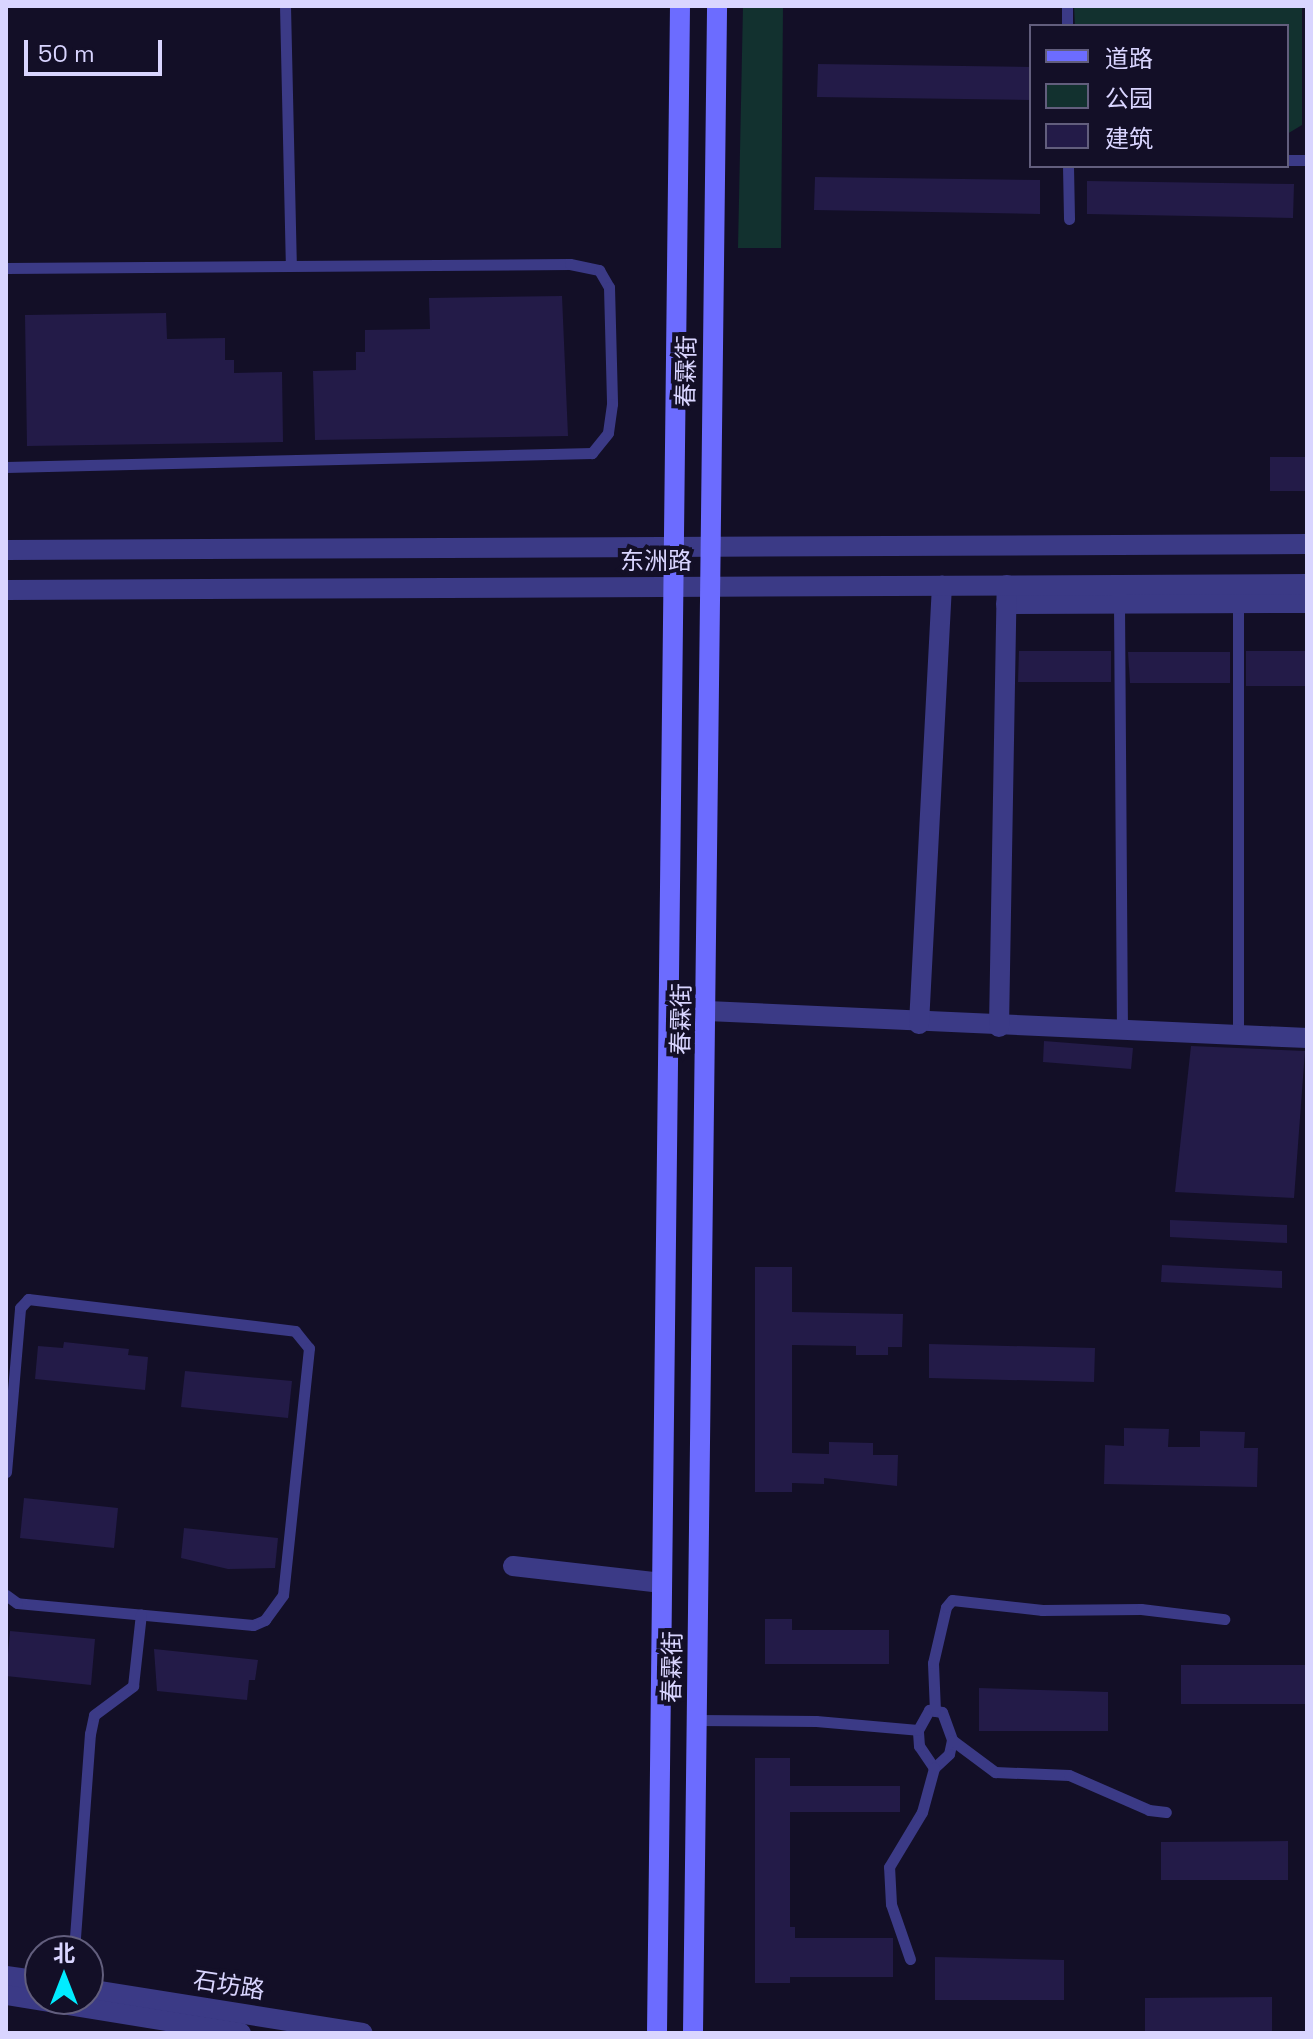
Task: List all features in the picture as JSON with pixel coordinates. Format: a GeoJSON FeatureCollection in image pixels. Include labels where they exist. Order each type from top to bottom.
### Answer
{"type":"FeatureCollection","features":[{"type":"Feature","properties":{"kind":"main road","name":"春霖街"},"geometry":{"type":"LineString","coordinates":[[657,2033],[680,6]]}},
{"type":"Feature","properties":{"kind":"main road","name":"春霖街"},"geometry":{"type":"LineString","coordinates":[[693,2033],[717,6]]}},
{"type":"Feature","properties":{"kind":"street","name":"东洲路"},"geometry":{"type":"LineString","coordinates":[[6,550],[1307,544]]}},
{"type":"Feature","properties":{"kind":"street","name":"东洲路"},"geometry":{"type":"LineString","coordinates":[[6,590],[942,586],[1006,595],[1307,584]]}},
{"type":"Feature","properties":{"kind":"street"},"geometry":{"type":"LineString","coordinates":[[919,1024],[942,586]]}},
{"type":"Feature","properties":{"kind":"street"},"geometry":{"type":"LineString","coordinates":[[999,1027],[1006,595],[1119,604],[1307,603]]}},
{"type":"Feature","properties":{"kind":"street"},"geometry":{"type":"LineString","coordinates":[[707,1011],[919,1024],[1307,1038]]}},
{"type":"Feature","properties":{"kind":"street"},"geometry":{"type":"LineString","coordinates":[[513,1566],[662,1583]]}},
{"type":"Feature","properties":{"kind":"street","name":"石坊路"},"geometry":{"type":"LineString","coordinates":[[104,1992],[362,2033]]}},
{"type":"Feature","properties":{"kind":"street","name":"石坊路"},"geometry":{"type":"LineString","coordinates":[[6,1995],[161,2026],[241,2033]]}},
{"type":"Feature","properties":{"kind":"lane"},"geometry":{"type":"LineString","coordinates":[[285,6],[291,266]]}},
{"type":"Feature","properties":{"kind":"lane"},"geometry":{"type":"LineString","coordinates":[[1068,168],[1069,219]]}},
{"type":"Feature","properties":{"kind":"lane"},"geometry":{"type":"LineString","coordinates":[[6,268],[570,264],[599,270],[609,287],[612,404],[601,446],[592,453],[6,467]]}},
{"type":"Feature","properties":{"kind":"lane"},"geometry":{"type":"LineString","coordinates":[[1238,603],[1238,1035]]}},
{"type":"Feature","properties":{"kind":"lane"},"geometry":{"type":"LineString","coordinates":[[1119,604],[1122,1031]]}},
{"type":"Feature","properties":{"kind":"lane"},"geometry":{"type":"LineString","coordinates":[[6,1472],[20,1308],[28,1299],[295,1331],[309,1348],[283,1595],[277,1609],[253,1625],[17,1603],[6,1595]]}},
{"type":"Feature","properties":{"kind":"lane"},"geometry":{"type":"LineString","coordinates":[[935,1711],[933,1663],[946,1607],[952,1600],[1042,1610],[1141,1609],[1224,1619]]}},
{"type":"Feature","properties":{"kind":"lane"},"geometry":{"type":"LineString","coordinates":[[75,1935],[90,1734],[94,1715],[133,1686],[141,1614]]}},
{"type":"Feature","properties":{"kind":"lane"},"geometry":{"type":"LineString","coordinates":[[910,1959],[891,1904],[889,1867],[922,1812],[934,1768],[949,1754],[952,1740],[942,1712],[929,1710],[918,1730],[923,1757],[934,1768]]}},
{"type":"Feature","properties":{"kind":"lane"},"geometry":{"type":"LineString","coordinates":[[697,1720],[816,1721],[918,1730]]}},
{"type":"Feature","properties":{"kind":"lane"},"geometry":{"type":"LineString","coordinates":[[952,1740],[995,1772],[1069,1775],[1149,1810],[1166,1812]]}},
{"type":"Feature","properties":{"kind":"green space"},"geometry":{"type":"Polygon","coordinates":[[[743,6],[783,6],[781,248],[738,248],[743,6]]]}},
{"type":"Feature","properties":{"kind":"green space"},"geometry":{"type":"Polygon","coordinates":[[[1074,6],[1302,6],[1302,125],[1289,133],[1289,24],[1075,24],[1074,6]]]}},
{"type":"Feature","properties":{"kind":"building"},"geometry":{"type":"Polygon","coordinates":[[[818,64],[1029,67],[1029,100],[817,97],[818,64]]]}},
{"type":"Feature","properties":{"kind":"building"},"geometry":{"type":"Polygon","coordinates":[[[815,177],[1040,180],[1040,214],[814,210],[815,177]]]}},
{"type":"Feature","properties":{"kind":"building"},"geometry":{"type":"Polygon","coordinates":[[[1087,181],[1294,184],[1293,218],[1087,214],[1087,181]]]}},
{"type":"Feature","properties":{"kind":"building"},"geometry":{"type":"Polygon","coordinates":[[[562,296],[568,436],[315,440],[313,371],[356,370],[356,352],[365,352],[365,330],[430,329],[429,298],[562,296]]]}},
{"type":"Feature","properties":{"kind":"building"},"geometry":{"type":"Polygon","coordinates":[[[166,313],[167,339],[225,338],[225,360],[234,360],[234,373],[282,372],[283,442],[27,446],[25,315],[166,313]]]}},
{"type":"Feature","properties":{"kind":"building"},"geometry":{"type":"Polygon","coordinates":[[[1270,457],[1307,457],[1307,491],[1270,491],[1270,457]]]}},
{"type":"Feature","properties":{"kind":"building"},"geometry":{"type":"Polygon","coordinates":[[[1019,651],[1111,651],[1111,682],[1018,682],[1019,651]]]}},
{"type":"Feature","properties":{"kind":"building"},"geometry":{"type":"Polygon","coordinates":[[[1246,651],[1307,651],[1307,686],[1246,686],[1246,651]]]}},
{"type":"Feature","properties":{"kind":"building"},"geometry":{"type":"Polygon","coordinates":[[[1128,652],[1230,652],[1230,683],[1130,683],[1128,652]]]}},
{"type":"Feature","properties":{"kind":"building"},"geometry":{"type":"Polygon","coordinates":[[[1044,1041],[1133,1048],[1131,1069],[1043,1062],[1044,1041]]]}},
{"type":"Feature","properties":{"kind":"building"},"geometry":{"type":"Polygon","coordinates":[[[1191,1046],[1305,1051],[1294,1198],[1175,1192],[1191,1046]]]}},
{"type":"Feature","properties":{"kind":"building"},"geometry":{"type":"Polygon","coordinates":[[[1170,1220],[1287,1225],[1287,1243],[1170,1237],[1170,1220]]]}},
{"type":"Feature","properties":{"kind":"building"},"geometry":{"type":"Polygon","coordinates":[[[1162,1265],[1282,1271],[1282,1288],[1161,1282],[1162,1265]]]}},
{"type":"Feature","properties":{"kind":"building"},"geometry":{"type":"Polygon","coordinates":[[[755,1267],[792,1267],[792,1312],[903,1314],[902,1347],[888,1347],[888,1355],[856,1355],[856,1346],[792,1345],[792,1453],[829,1454],[829,1442],[873,1443],[873,1455],[898,1455],[897,1486],[824,1478],[824,1484],[792,1483],[792,1492],[755,1492],[755,1267]]]}},
{"type":"Feature","properties":{"kind":"building"},"geometry":{"type":"Polygon","coordinates":[[[64,1342],[129,1349],[128,1355],[148,1357],[145,1390],[35,1379],[38,1346],[63,1348],[64,1342]]]}},
{"type":"Feature","properties":{"kind":"building"},"geometry":{"type":"Polygon","coordinates":[[[929,1344],[1095,1348],[1094,1382],[929,1378],[929,1344]]]}},
{"type":"Feature","properties":{"kind":"building"},"geometry":{"type":"Polygon","coordinates":[[[185,1371],[292,1381],[288,1418],[181,1407],[185,1371]]]}},
{"type":"Feature","properties":{"kind":"building"},"geometry":{"type":"Polygon","coordinates":[[[1124,1428],[1169,1429],[1168,1447],[1200,1447],[1200,1431],[1245,1432],[1244,1448],[1258,1448],[1257,1487],[1104,1484],[1105,1445],[1124,1446],[1124,1428]]]}},
{"type":"Feature","properties":{"kind":"building"},"geometry":{"type":"Polygon","coordinates":[[[24,1498],[118,1508],[114,1548],[20,1538],[24,1498]]]}},
{"type":"Feature","properties":{"kind":"building"},"geometry":{"type":"Polygon","coordinates":[[[184,1528],[278,1538],[275,1568],[228,1569],[181,1558],[184,1528]]]}},
{"type":"Feature","properties":{"kind":"building"},"geometry":{"type":"Polygon","coordinates":[[[765,1619],[792,1619],[792,1630],[889,1630],[889,1664],[765,1664],[765,1619]]]}},
{"type":"Feature","properties":{"kind":"building"},"geometry":{"type":"Polygon","coordinates":[[[10,1631],[95,1639],[91,1685],[6,1676],[10,1631]]]}},
{"type":"Feature","properties":{"kind":"building"},"geometry":{"type":"Polygon","coordinates":[[[154,1649],[258,1660],[255,1680],[249,1680],[247,1700],[157,1691],[154,1649]]]}},
{"type":"Feature","properties":{"kind":"building"},"geometry":{"type":"Polygon","coordinates":[[[1181,1665],[1307,1665],[1307,1704],[1181,1704],[1181,1665]]]}},
{"type":"Feature","properties":{"kind":"building"},"geometry":{"type":"Polygon","coordinates":[[[979,1688],[1108,1692],[1108,1731],[979,1731],[979,1688]]]}},
{"type":"Feature","properties":{"kind":"building"},"geometry":{"type":"Polygon","coordinates":[[[755,1758],[790,1758],[790,1786],[900,1786],[900,1812],[790,1812],[790,1927],[795,1927],[795,1938],[893,1938],[893,1977],[790,1977],[790,1983],[755,1983],[755,1758]]]}},
{"type":"Feature","properties":{"kind":"building"},"geometry":{"type":"Polygon","coordinates":[[[1288,1841],[1288,1880],[1161,1880],[1161,1842],[1288,1841]]]}},
{"type":"Feature","properties":{"kind":"building"},"geometry":{"type":"Polygon","coordinates":[[[935,1957],[1064,1960],[1064,2000],[935,2000],[935,1957]]]}},
{"type":"Feature","properties":{"kind":"building"},"geometry":{"type":"Polygon","coordinates":[[[1272,1997],[1272,2033],[1145,2033],[1145,1998],[1272,1997]]]}}]}
